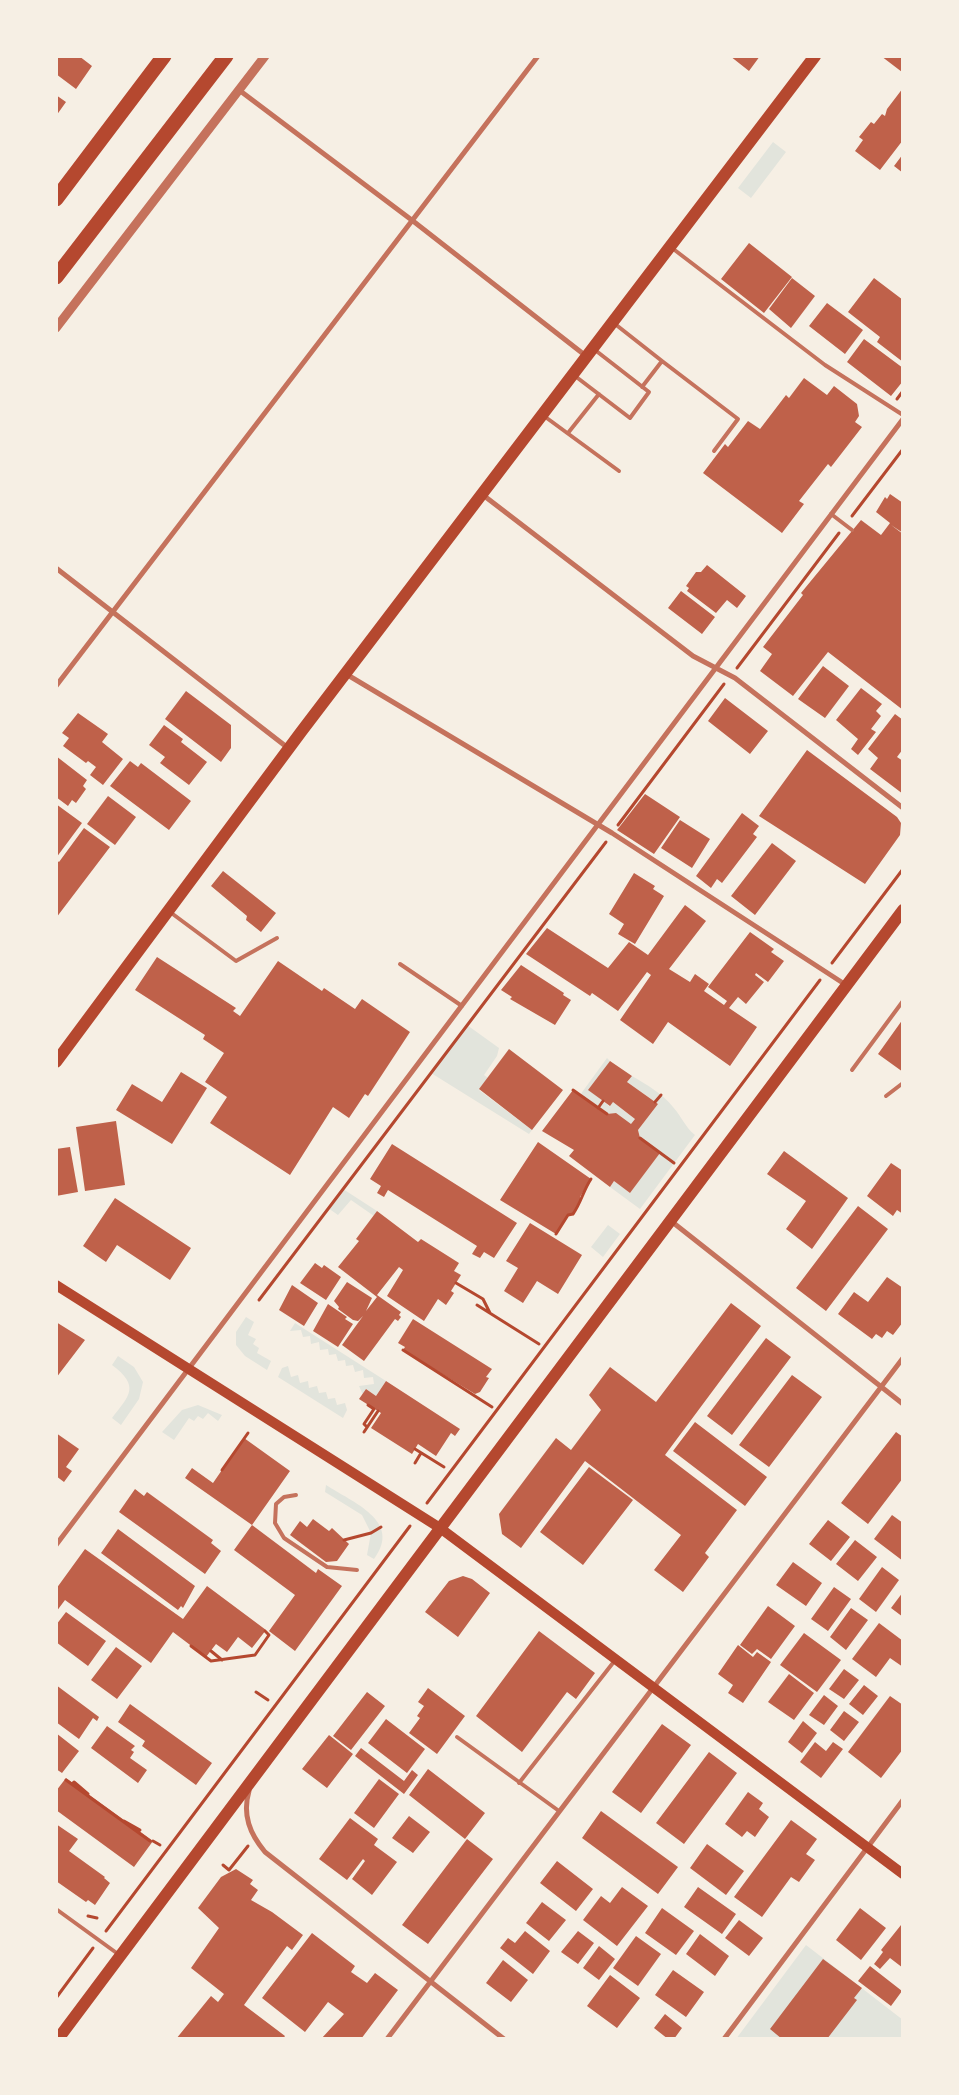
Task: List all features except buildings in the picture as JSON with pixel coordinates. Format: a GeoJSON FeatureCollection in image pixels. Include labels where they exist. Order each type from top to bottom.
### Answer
{"type":"FeatureCollection","features":[{"type":"Feature","properties":{"kind":"highway"},"geometry":{"type":"LineString","coordinates":[[56,199],[164,56]]}},
{"type":"Feature","properties":{"kind":"highway"},"geometry":{"type":"LineString","coordinates":[[56,277],[226,56]]}},
{"type":"Feature","properties":{"kind":"main road"},"geometry":{"type":"LineString","coordinates":[[56,1062],[345,673],[815,56]]}},
{"type":"Feature","properties":{"kind":"main road"},"geometry":{"type":"LineString","coordinates":[[58,2039],[903,910]]}},
{"type":"Feature","properties":{"kind":"main road"},"geometry":{"type":"LineString","coordinates":[[56,1286],[440,1528],[903,1874]]}},
{"type":"Feature","properties":{"kind":"street"},"geometry":{"type":"LineString","coordinates":[[56,328],[265,56]]}},
{"type":"Feature","properties":{"kind":"street"},"geometry":{"type":"LineString","coordinates":[[56,686],[414,221],[538,56]]}},
{"type":"Feature","properties":{"kind":"street"},"geometry":{"type":"LineString","coordinates":[[239,90],[590,352]]}},
{"type":"Feature","properties":{"kind":"street"},"geometry":{"type":"LineString","coordinates":[[56,1546],[903,417]]}},
{"type":"Feature","properties":{"kind":"street"},"geometry":{"type":"LineString","coordinates":[[482,494],[693,656],[735,678],[903,808]]}},
{"type":"Feature","properties":{"kind":"street"},"geometry":{"type":"LineString","coordinates":[[56,568],[114,611],[288,749]]}},
{"type":"Feature","properties":{"kind":"street"},"geometry":{"type":"LineString","coordinates":[[345,673],[597,826],[846,986]]}},
{"type":"Feature","properties":{"kind":"street"},"geometry":{"type":"LineString","coordinates":[[670,1220],[903,1404]]}},
{"type":"Feature","properties":{"kind":"street"},"geometry":{"type":"LineString","coordinates":[[387,2039],[903,1358]]}},
{"type":"Feature","properties":{"kind":"street"},"geometry":{"type":"LineString","coordinates":[[253,1779],[247,1799],[246,1818],[254,1838],[266,1852],[504,2039]]}},
{"type":"Feature","properties":{"kind":"street"},"geometry":{"type":"LineString","coordinates":[[724,2039],[903,1800]]}},
{"type":"Feature","properties":{"kind":"lane"},"geometry":{"type":"LineString","coordinates":[[670,246],[825,365],[903,417]]}},
{"type":"Feature","properties":{"kind":"lane"},"geometry":{"type":"LineString","coordinates":[[612,322],[738,419],[714,451]]}},
{"type":"Feature","properties":{"kind":"lane"},"geometry":{"type":"LineString","coordinates":[[573,375],[630,418],[649,392],[590,352]]}},
{"type":"Feature","properties":{"kind":"lane"},"geometry":{"type":"LineString","coordinates":[[642,387],[662,361]]}},
{"type":"Feature","properties":{"kind":"lane"},"geometry":{"type":"LineString","coordinates":[[568,433],[599,394]]}},
{"type":"Feature","properties":{"kind":"lane"},"geometry":{"type":"LineString","coordinates":[[542,414],[619,471]]}},
{"type":"Feature","properties":{"kind":"lane"},"geometry":{"type":"LineString","coordinates":[[831,514],[852,530]]}},
{"type":"Feature","properties":{"kind":"lane"},"geometry":{"type":"LineString","coordinates":[[168,911],[236,961],[277,938]]}},
{"type":"Feature","properties":{"kind":"lane"},"geometry":{"type":"LineString","coordinates":[[400,964],[462,1006]]}},
{"type":"Feature","properties":{"kind":"lane"},"geometry":{"type":"LineString","coordinates":[[852,1070],[903,1001]]}},
{"type":"Feature","properties":{"kind":"lane"},"geometry":{"type":"LineString","coordinates":[[886,1096],[903,1083]]}},
{"type":"Feature","properties":{"kind":"lane"},"geometry":{"type":"LineString","coordinates":[[296,1495],[281,1498],[274,1507],[275,1523],[280,1535],[327,1567],[357,1570]]}},
{"type":"Feature","properties":{"kind":"lane"},"geometry":{"type":"LineString","coordinates":[[520,1782],[616,1659]]}},
{"type":"Feature","properties":{"kind":"lane"},"geometry":{"type":"LineString","coordinates":[[457,1737],[559,1811]]}},
{"type":"Feature","properties":{"kind":"lane"},"geometry":{"type":"LineString","coordinates":[[56,1909],[120,1955]]}},
{"type":"Feature","properties":{"kind":"path"},"geometry":{"type":"LineString","coordinates":[[897,399],[903,391]]}},
{"type":"Feature","properties":{"kind":"path"},"geometry":{"type":"LineString","coordinates":[[736,669],[903,449]]}},
{"type":"Feature","properties":{"kind":"path"},"geometry":{"type":"LineString","coordinates":[[616,828],[726,682]]}},
{"type":"Feature","properties":{"kind":"path"},"geometry":{"type":"LineString","coordinates":[[259,1300],[607,840]]}},
{"type":"Feature","properties":{"kind":"path"},"geometry":{"type":"LineString","coordinates":[[845,946],[903,869]]}},
{"type":"Feature","properties":{"kind":"path"},"geometry":{"type":"LineString","coordinates":[[448,1476],[816,985]]}},
{"type":"Feature","properties":{"kind":"path"},"geometry":{"type":"LineString","coordinates":[[573,1090],[607,1114]]}},
{"type":"Feature","properties":{"kind":"path"},"geometry":{"type":"LineString","coordinates":[[655,1102],[660,1095]]}},
{"type":"Feature","properties":{"kind":"path"},"geometry":{"type":"LineString","coordinates":[[598,1108],[603,1101]]}},
{"type":"Feature","properties":{"kind":"path"},"geometry":{"type":"LineString","coordinates":[[640,1138],[674,1163]]}},
{"type":"Feature","properties":{"kind":"path"},"geometry":{"type":"LineString","coordinates":[[556,1234],[568,1215],[573,1214],[580,1203],[580,1197],[591,1179]]}},
{"type":"Feature","properties":{"kind":"path"},"geometry":{"type":"LineString","coordinates":[[456,1282],[482,1299],[491,1314]]}},
{"type":"Feature","properties":{"kind":"path"},"geometry":{"type":"LineString","coordinates":[[477,1305],[539,1344]]}},
{"type":"Feature","properties":{"kind":"path"},"geometry":{"type":"LineString","coordinates":[[403,1350],[492,1406]]}},
{"type":"Feature","properties":{"kind":"path"},"geometry":{"type":"LineString","coordinates":[[368,1405],[374,1409],[364,1424],[368,1427]]}},
{"type":"Feature","properties":{"kind":"path"},"geometry":{"type":"LineString","coordinates":[[364,1432],[378,1411]]}},
{"type":"Feature","properties":{"kind":"path"},"geometry":{"type":"LineString","coordinates":[[222,1470],[248,1433]]}},
{"type":"Feature","properties":{"kind":"path"},"geometry":{"type":"LineString","coordinates":[[415,1449],[444,1467]]}},
{"type":"Feature","properties":{"kind":"path"},"geometry":{"type":"LineString","coordinates":[[415,1463],[421,1453]]}},
{"type":"Feature","properties":{"kind":"path"},"geometry":{"type":"LineString","coordinates":[[344,1540],[371,1533],[381,1526]]}},
{"type":"Feature","properties":{"kind":"path"},"geometry":{"type":"LineString","coordinates":[[116,1918],[391,1551]]}},
{"type":"Feature","properties":{"kind":"path"},"geometry":{"type":"LineString","coordinates":[[191,1646],[211,1661],[255,1655],[269,1635],[264,1631]]}},
{"type":"Feature","properties":{"kind":"path"},"geometry":{"type":"LineString","coordinates":[[211,1651],[222,1660]]}},
{"type":"Feature","properties":{"kind":"path"},"geometry":{"type":"LineString","coordinates":[[256,1692],[268,1700]]}},
{"type":"Feature","properties":{"kind":"path"},"geometry":{"type":"LineString","coordinates":[[66,1780],[151,1841],[160,1845]]}},
{"type":"Feature","properties":{"kind":"path"},"geometry":{"type":"LineString","coordinates":[[72,1784],[74,1782],[88,1794]]}},
{"type":"Feature","properties":{"kind":"path"},"geometry":{"type":"LineString","coordinates":[[124,1821],[140,1830],[138,1832]]}},
{"type":"Feature","properties":{"kind":"path"},"geometry":{"type":"LineString","coordinates":[[223,1865],[229,1870],[250,1844]]}},
{"type":"Feature","properties":{"kind":"path"},"geometry":{"type":"LineString","coordinates":[[56,1998],[77,1970]]}},
{"type":"Feature","properties":{"kind":"shaded area"},"geometry":{"type":"Polygon","coordinates":[[[773,142],[786,152],[751,198],[738,188],[773,142]]]}},
{"type":"Feature","properties":{"kind":"shaded area"},"geometry":{"type":"Polygon","coordinates":[[[467,1025],[499,1048],[497,1056],[484,1075],[488,1078],[479,1090],[532,1130],[529,1134],[431,1073],[467,1025]]]}},
{"type":"Feature","properties":{"kind":"shaded area"},"geometry":{"type":"Polygon","coordinates":[[[607,1058],[610,1061],[589,1090],[609,1106],[613,1102],[635,1119],[631,1124],[607,1114],[580,1095],[607,1058]]]}},
{"type":"Feature","properties":{"kind":"shaded area"},"geometry":{"type":"Polygon","coordinates":[[[632,1076],[669,1102],[695,1135],[640,1209],[610,1187],[614,1181],[630,1193],[660,1153],[640,1138],[638,1130],[658,1104],[627,1082],[632,1076]]]}},
{"type":"Feature","properties":{"kind":"shaded area"},"geometry":{"type":"Polygon","coordinates":[[[343,1189],[377,1211],[374,1216],[351,1200],[338,1215],[328,1208],[343,1189]]]}},
{"type":"Feature","properties":{"kind":"shaded area"},"geometry":{"type":"Polygon","coordinates":[[[608,1225],[620,1234],[603,1257],[591,1247],[608,1225]]]}},
{"type":"Feature","properties":{"kind":"shaded area"},"geometry":{"type":"Polygon","coordinates":[[[246,1317],[254,1322],[248,1335],[256,1339],[253,1344],[259,1348],[257,1353],[271,1361],[267,1370],[245,1356],[236,1345],[236,1332],[246,1317]]]}},
{"type":"Feature","properties":{"kind":"shaded area"},"geometry":{"type":"Polygon","coordinates":[[[295,1323],[386,1381],[376,1396],[366,1389],[363,1395],[359,1386],[374,1384],[373,1377],[364,1378],[363,1370],[355,1372],[353,1365],[346,1366],[345,1360],[338,1361],[336,1354],[329,1355],[328,1349],[320,1350],[319,1342],[311,1344],[310,1336],[303,1337],[301,1330],[290,1331],[295,1323]]]}},
{"type":"Feature","properties":{"kind":"shaded area"},"geometry":{"type":"Polygon","coordinates":[[[118,1356],[134,1367],[143,1382],[139,1399],[121,1425],[112,1418],[124,1403],[129,1391],[129,1385],[121,1372],[112,1365],[118,1356]]]}},
{"type":"Feature","properties":{"kind":"shaded area"},"geometry":{"type":"Polygon","coordinates":[[[288,1366],[291,1377],[298,1375],[300,1383],[308,1381],[309,1388],[317,1386],[319,1393],[326,1392],[328,1399],[335,1398],[337,1405],[345,1403],[347,1410],[343,1418],[278,1377],[282,1368],[288,1366]]]}},
{"type":"Feature","properties":{"kind":"shaded area"},"geometry":{"type":"Polygon","coordinates":[[[198,1405],[222,1415],[218,1421],[208,1413],[203,1419],[198,1416],[194,1421],[189,1418],[174,1440],[162,1432],[182,1410],[198,1405]]]}},
{"type":"Feature","properties":{"kind":"shaded area"},"geometry":{"type":"Polygon","coordinates":[[[326,1485],[371,1514],[378,1523],[382,1534],[381,1546],[374,1559],[367,1555],[371,1533],[362,1515],[325,1492],[326,1485]]]}},
{"type":"Feature","properties":{"kind":"shaded area"},"geometry":{"type":"Polygon","coordinates":[[[806,1945],[903,2020],[903,2039],[736,2039],[806,1945]]]}}]}
